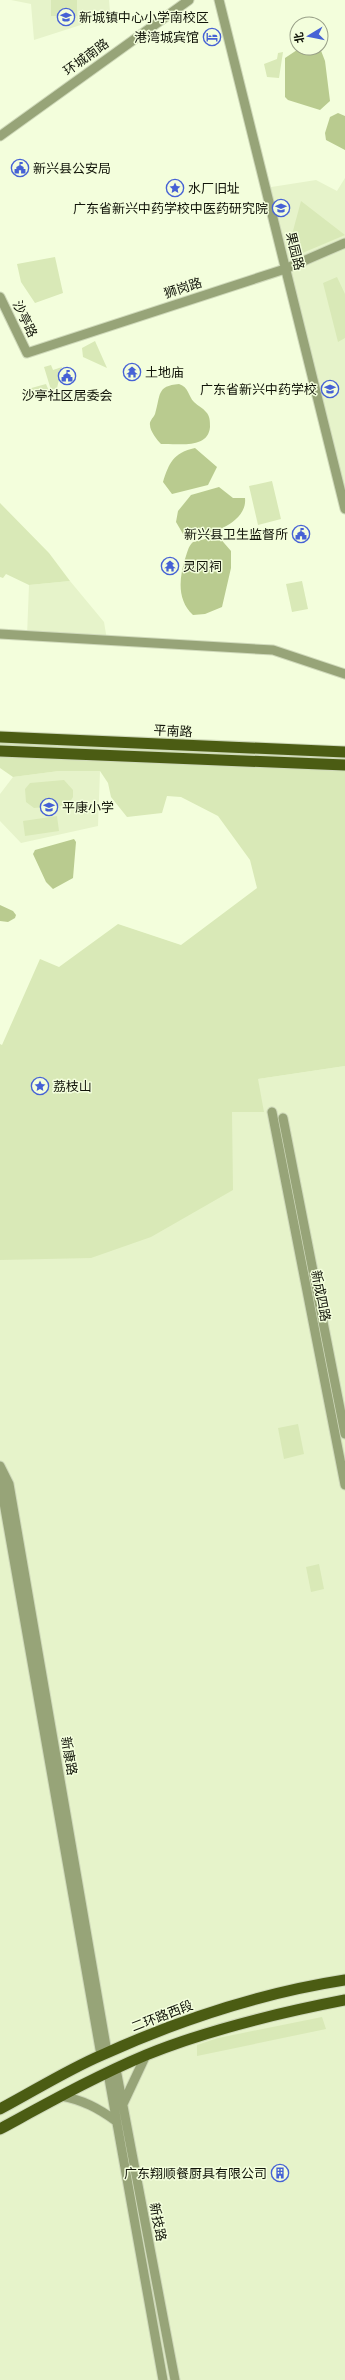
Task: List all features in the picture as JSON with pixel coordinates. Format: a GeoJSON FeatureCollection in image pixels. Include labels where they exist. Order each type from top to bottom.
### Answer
{"type":"FeatureCollection","features":[{"type":"Feature","properties":{"kind":"main road","name":"平南路"},"geometry":{"type":"LineString","coordinates":[[0,737],[345,752]]}},
{"type":"Feature","properties":{"kind":"main road","name":"平南路"},"geometry":{"type":"LineString","coordinates":[[0,751],[345,765]]}},
{"type":"Feature","properties":{"kind":"main road","name":"二环路西段"},"geometry":{"type":"LineString","coordinates":[[0,2109],[104,2054],[178,2023],[250,2000],[345,1980]]}},
{"type":"Feature","properties":{"kind":"main road"},"geometry":{"type":"LineString","coordinates":[[0,2129],[61,2096],[146,2055],[258,2019],[345,2000]]}},
{"type":"Feature","properties":{"kind":"street","name":"环城南路"},"geometry":{"type":"LineString","coordinates":[[0,136],[189,0]]}},
{"type":"Feature","properties":{"kind":"street"},"geometry":{"type":"LineString","coordinates":[[211,0],[221,10]]}},
{"type":"Feature","properties":{"kind":"street","name":"果园路"},"geometry":{"type":"LineString","coordinates":[[219,0],[345,509]]}},
{"type":"Feature","properties":{"kind":"street","name":"狮岗路"},"geometry":{"type":"LineString","coordinates":[[28,353],[286,269],[345,243]]}},
{"type":"Feature","properties":{"kind":"street","name":"沙亭路"},"geometry":{"type":"LineString","coordinates":[[0,297],[28,353]]}},
{"type":"Feature","properties":{"kind":"street"},"geometry":{"type":"LineString","coordinates":[[0,634],[273,650],[345,674]]}},
{"type":"Feature","properties":{"kind":"street","name":"新成四路"},"geometry":{"type":"LineString","coordinates":[[272,1112],[345,1485]]}},
{"type":"Feature","properties":{"kind":"street","name":"新成四路"},"geometry":{"type":"LineString","coordinates":[[283,1118],[345,1434]]}},
{"type":"Feature","properties":{"kind":"street","name":"新康路"},"geometry":{"type":"LineString","coordinates":[[0,1466],[9,1484],[104,2054]]}},
{"type":"Feature","properties":{"kind":"street","name":"新康路"},"geometry":{"type":"LineString","coordinates":[[0,1480],[104,2054]]}},
{"type":"Feature","properties":{"kind":"street"},"geometry":{"type":"LineString","coordinates":[[123,2104],[146,2055]]}},
{"type":"Feature","properties":{"kind":"street","name":"新技路"},"geometry":{"type":"LineString","coordinates":[[112,2071],[123,2104],[175,2380]]}},
{"type":"Feature","properties":{"kind":"street","name":"新技路"},"geometry":{"type":"LineString","coordinates":[[112,2071],[116,2121],[163,2380]]}},
{"type":"Feature","properties":{"kind":"street"},"geometry":{"type":"LineString","coordinates":[[61,2096],[77,2098],[96,2106],[116,2121]]}},
{"type":"Feature","properties":{"kind":"shaded area","name":"新城镇中心小学南校区"},"geometry":{"type":"Polygon","coordinates":[[[11,0],[109,0],[110,12],[90,22],[34,40],[31,4],[11,0]]]}},
{"type":"Feature","properties":{"kind":"shaded area"},"geometry":{"type":"Polygon","coordinates":[[[51,0],[77,0],[77,16],[51,16],[51,0]]]}},
{"type":"Feature","properties":{"kind":"shaded area"},"geometry":{"type":"Polygon","coordinates":[[[283,52],[279,78],[267,77],[264,64],[277,59],[278,53],[283,52]]]}},
{"type":"Feature","properties":{"kind":"shaded area"},"geometry":{"type":"Polygon","coordinates":[[[289,55],[323,56],[330,101],[320,110],[288,100],[285,97],[285,58],[289,55]]]}},
{"type":"Feature","properties":{"kind":"shaded area"},"geometry":{"type":"Polygon","coordinates":[[[338,113],[345,116],[345,150],[326,140],[325,133],[330,117],[338,113]]]}},
{"type":"Feature","properties":{"kind":"shaded area","name":"广东省新兴中药学校"},"geometry":{"type":"Polygon","coordinates":[[[345,178],[345,509],[265,188],[316,180],[337,191],[345,178]]]}},
{"type":"Feature","properties":{"kind":"shaded area"},"geometry":{"type":"Polygon","coordinates":[[[301,201],[345,235],[300,254],[290,242],[301,201]]]}},
{"type":"Feature","properties":{"kind":"shaded area"},"geometry":{"type":"Polygon","coordinates":[[[55,257],[63,293],[35,303],[21,282],[17,264],[55,257]]]}},
{"type":"Feature","properties":{"kind":"shaded area"},"geometry":{"type":"Polygon","coordinates":[[[337,277],[345,294],[345,338],[338,342],[323,283],[337,277]]]}},
{"type":"Feature","properties":{"kind":"shaded area"},"geometry":{"type":"Polygon","coordinates":[[[95,341],[107,368],[83,357],[82,348],[95,341]]]}},
{"type":"Feature","properties":{"kind":"shaded area"},"geometry":{"type":"Polygon","coordinates":[[[51,365],[53,370],[62,367],[57,388],[51,390],[44,367],[51,365]]]}},
{"type":"Feature","properties":{"kind":"shaded area"},"geometry":{"type":"Polygon","coordinates":[[[46,384],[49,391],[26,398],[24,390],[46,384]]]}},
{"type":"Feature","properties":{"kind":"shaded area"},"geometry":{"type":"Polygon","coordinates":[[[179,384],[187,389],[192,400],[208,415],[210,427],[208,434],[204,439],[191,444],[161,444],[152,433],[150,422],[155,414],[159,397],[163,389],[179,384]]]}},
{"type":"Feature","properties":{"kind":"shaded area"},"geometry":{"type":"Polygon","coordinates":[[[195,448],[217,467],[208,485],[172,494],[163,482],[167,469],[177,456],[195,448]]]}},
{"type":"Feature","properties":{"kind":"shaded area"},"geometry":{"type":"Polygon","coordinates":[[[272,481],[281,519],[258,525],[249,486],[272,481]]]}},
{"type":"Feature","properties":{"kind":"shaded area"},"geometry":{"type":"Polygon","coordinates":[[[219,487],[233,498],[245,498],[244,507],[240,515],[223,528],[213,532],[192,535],[183,534],[176,522],[178,511],[191,495],[219,487]]]}},
{"type":"Feature","properties":{"kind":"shaded area"},"geometry":{"type":"Polygon","coordinates":[[[0,503],[49,553],[70,581],[29,585],[6,574],[3,578],[0,577],[0,503]]]}},
{"type":"Feature","properties":{"kind":"shaded area"},"geometry":{"type":"Polygon","coordinates":[[[218,536],[231,551],[231,568],[222,607],[205,614],[193,615],[184,603],[181,589],[181,574],[185,559],[193,542],[218,536]]]}},
{"type":"Feature","properties":{"kind":"shaded area"},"geometry":{"type":"Polygon","coordinates":[[[70,581],[104,622],[107,640],[27,636],[29,585],[70,581]]]}},
{"type":"Feature","properties":{"kind":"shaded area"},"geometry":{"type":"Polygon","coordinates":[[[302,581],[308,609],[292,612],[286,584],[302,581]]]}},
{"type":"Feature","properties":{"kind":"shaded area"},"geometry":{"type":"Polygon","coordinates":[[[0,737],[345,753],[345,1066],[258,1079],[264,1112],[232,1112],[233,1190],[151,1237],[91,1258],[0,1260],[0,1044],[2,1045],[40,959],[59,967],[118,924],[181,945],[257,888],[250,860],[218,816],[181,797],[167,796],[162,813],[127,817],[111,797],[108,783],[100,771],[59,771],[13,777],[0,768],[0,737]]]}},
{"type":"Feature","properties":{"kind":"shaded area","name":"平康小学"},"geometry":{"type":"Polygon","coordinates":[[[59,771],[100,771],[98,826],[21,843],[0,821],[0,794],[13,777],[59,771]]]}},
{"type":"Feature","properties":{"kind":"shaded area"},"geometry":{"type":"Polygon","coordinates":[[[64,780],[73,790],[73,797],[68,805],[34,808],[26,802],[25,789],[30,783],[64,780]]]}},
{"type":"Feature","properties":{"kind":"shaded area"},"geometry":{"type":"Polygon","coordinates":[[[57,816],[59,831],[25,836],[23,821],[57,816]]]}},
{"type":"Feature","properties":{"kind":"shaded area"},"geometry":{"type":"Polygon","coordinates":[[[74,839],[76,842],[73,878],[53,889],[46,882],[33,854],[35,850],[74,839]]]}},
{"type":"Feature","properties":{"kind":"shaded area"},"geometry":{"type":"Polygon","coordinates":[[[0,905],[13,911],[16,915],[15,918],[8,922],[0,921],[0,905]]]}},
{"type":"Feature","properties":{"kind":"shaded area"},"geometry":{"type":"Polygon","coordinates":[[[345,1066],[345,2380],[0,2380],[0,1127],[258,1079],[345,1066]]]}},
{"type":"Feature","properties":{"kind":"shaded area"},"geometry":{"type":"Polygon","coordinates":[[[298,1424],[304,1454],[284,1459],[278,1428],[298,1424]]]}},
{"type":"Feature","properties":{"kind":"shaded area"},"geometry":{"type":"Polygon","coordinates":[[[319,1564],[324,1589],[311,1592],[306,1567],[319,1564]]]}},
{"type":"Feature","properties":{"kind":"shaded area"},"geometry":{"type":"Polygon","coordinates":[[[322,2017],[326,2029],[197,2056],[197,2045],[218,2038],[322,2017]]]}},
{"type":"Feature","properties":{"kind":"place","name":"新城镇中心小学南校区"},"geometry":{"type":"Point","coordinates":[66,17]}},
{"type":"Feature","properties":{"kind":"place","name":"港湾城宾馆"},"geometry":{"type":"Point","coordinates":[212,37]}},
{"type":"Feature","properties":{"kind":"place","name":"新兴县公安局"},"geometry":{"type":"Point","coordinates":[20,168]}},
{"type":"Feature","properties":{"kind":"place","name":"水厂旧址"},"geometry":{"type":"Point","coordinates":[175,188]}},
{"type":"Feature","properties":{"kind":"place","name":"广东省新兴中药学校中医药研究院"},"geometry":{"type":"Point","coordinates":[281,208]}},
{"type":"Feature","properties":{"kind":"place","name":"土地庙"},"geometry":{"type":"Point","coordinates":[132,372]}},
{"type":"Feature","properties":{"kind":"place","name":"沙亭社区居委会"},"geometry":{"type":"Point","coordinates":[67,376]}},
{"type":"Feature","properties":{"kind":"place","name":"广东省新兴中药学校"},"geometry":{"type":"Point","coordinates":[330,389]}},
{"type":"Feature","properties":{"kind":"place","name":"新兴县卫生监督所"},"geometry":{"type":"Point","coordinates":[301,534]}},
{"type":"Feature","properties":{"kind":"place","name":"灵冈祠"},"geometry":{"type":"Point","coordinates":[170,566]}},
{"type":"Feature","properties":{"kind":"place","name":"平康小学"},"geometry":{"type":"Point","coordinates":[49,807]}},
{"type":"Feature","properties":{"kind":"place","name":"荔枝山"},"geometry":{"type":"Point","coordinates":[40,1086]}},
{"type":"Feature","properties":{"kind":"place","name":"广东翔顺餐厨具有限公司"},"geometry":{"type":"Point","coordinates":[280,2173]}}]}
